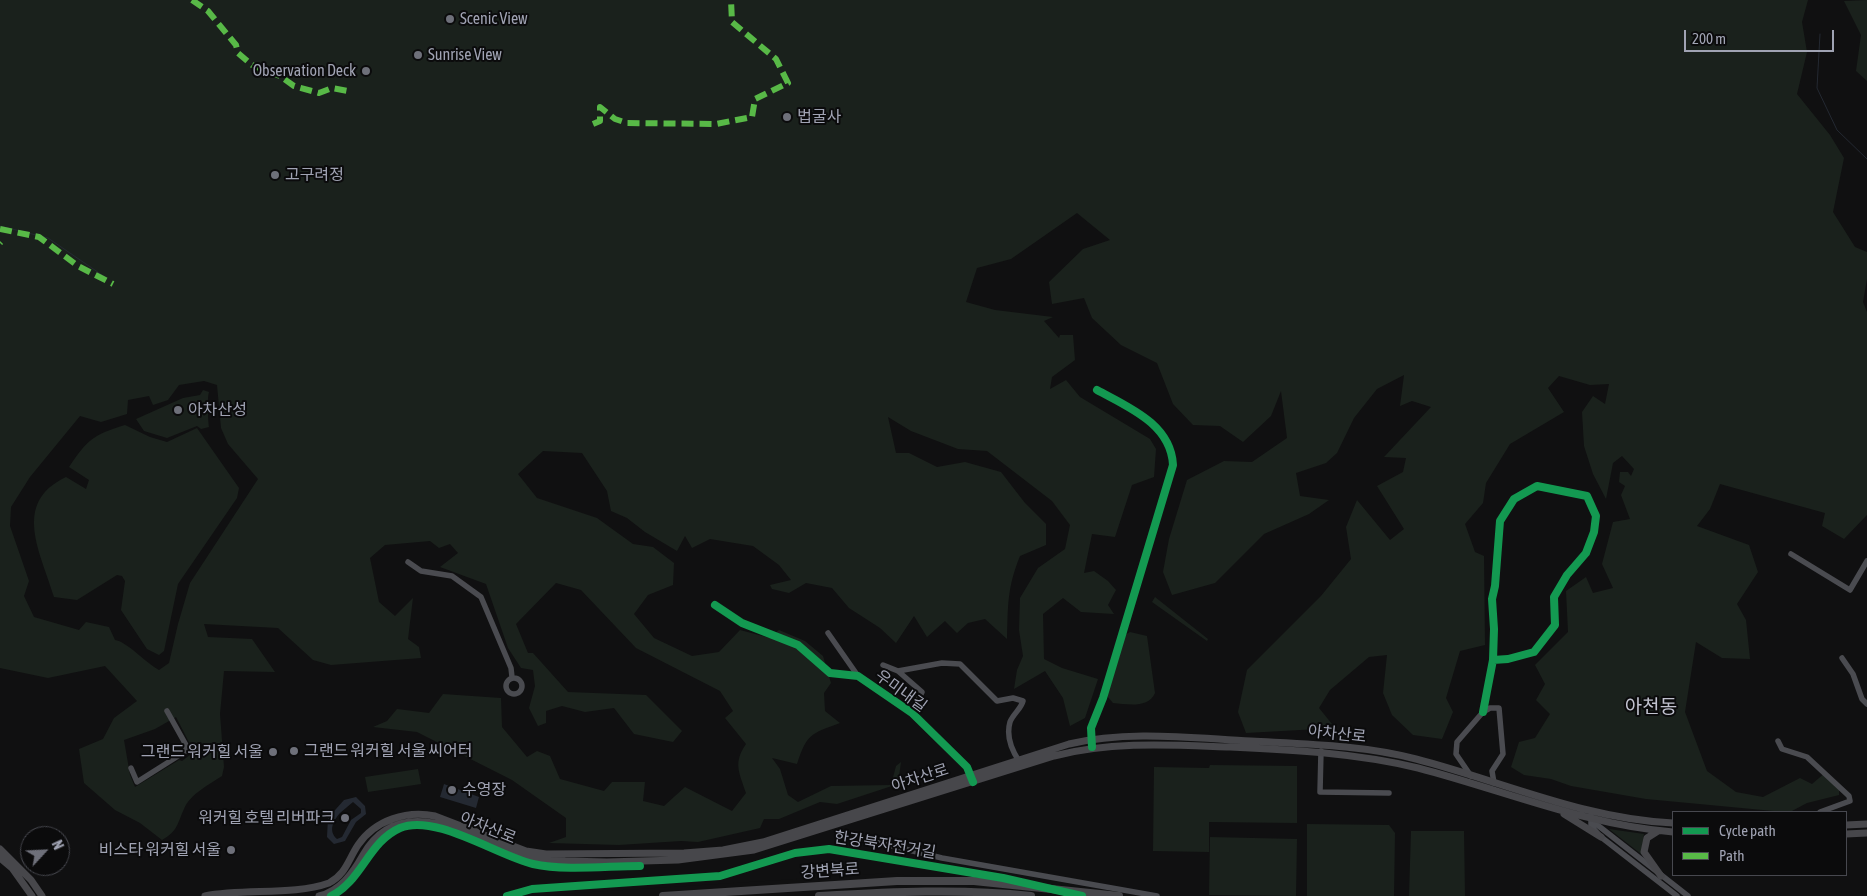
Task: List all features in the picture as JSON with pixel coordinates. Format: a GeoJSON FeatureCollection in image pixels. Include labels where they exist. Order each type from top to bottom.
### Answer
{"type":"FeatureCollection","features":[{"type":"Feature","properties":{"kind":"highway","name":"강변북로"},"geometry":{"type":"LineString","coordinates":[[663,896],[898,881],[974,882],[1119,896]]}},
{"type":"Feature","properties":{"kind":"highway","name":"강변북로"},"geometry":{"type":"LineString","coordinates":[[819,896],[894,891],[974,892],[1031,896]]}},
{"type":"Feature","properties":{"kind":"main road","name":"아차산로"},"geometry":{"type":"LineString","coordinates":[[1130,741],[1321,751],[1380,759],[1617,825],[1672,832]]}},
{"type":"Feature","properties":{"kind":"main road","name":"아차산로"},"geometry":{"type":"LineString","coordinates":[[320,896],[336,888],[350,876],[367,848],[387,828],[412,820],[436,823],[523,857],[565,862],[678,860],[768,847],[1019,761],[1092,743],[1130,741],[1319,745],[1415,759],[1591,810],[1650,821],[1672,823]]}},
{"type":"Feature","properties":{"kind":"main road","name":"아차산로"},"geometry":{"type":"LineString","coordinates":[[205,896],[228,893],[281,894],[313,890],[329,884],[341,874],[358,845],[370,831],[388,820],[405,815],[421,813],[435,816],[526,851],[546,854],[684,853],[723,850],[763,842],[1079,746]]}},
{"type":"Feature","properties":{"kind":"main road"},"geometry":{"type":"LineString","coordinates":[[1555,808],[1601,837]]}},
{"type":"Feature","properties":{"kind":"main road"},"geometry":{"type":"LineString","coordinates":[[1847,825],[1867,824]]}},
{"type":"Feature","properties":{"kind":"main road"},"geometry":{"type":"LineString","coordinates":[[1658,831],[1647,838],[1644,852],[1662,876]]}},
{"type":"Feature","properties":{"kind":"main road"},"geometry":{"type":"LineString","coordinates":[[1847,834],[1867,833]]}},
{"type":"Feature","properties":{"kind":"main road"},"geometry":{"type":"LineString","coordinates":[[0,849],[10,857],[42,896]]}},
{"type":"Feature","properties":{"kind":"main road"},"geometry":{"type":"LineString","coordinates":[[0,858],[12,868],[32,896]]}},
{"type":"Feature","properties":{"kind":"street"},"geometry":{"type":"LineString","coordinates":[[1092,743],[1091,728],[1103,698],[1162,508],[1173,465],[1166,440],[1150,422],[1097,390]]}},
{"type":"Feature","properties":{"kind":"street"},"geometry":{"type":"LineString","coordinates":[[1483,712],[1493,660],[1492,598],[1495,586],[1500,521],[1514,499],[1537,486],[1587,496],[1596,516],[1594,532],[1586,553],[1567,575],[1554,597],[1555,625],[1534,652],[1508,659],[1493,660]]}},
{"type":"Feature","properties":{"kind":"street"},"geometry":{"type":"LineString","coordinates":[[1791,554],[1850,590],[1867,561]]}},
{"type":"Feature","properties":{"kind":"street"},"geometry":{"type":"LineString","coordinates":[[408,562],[421,571],[452,576],[481,597],[511,668],[512,677]]}},
{"type":"Feature","properties":{"kind":"street","name":"우미내길"},"geometry":{"type":"LineString","coordinates":[[715,605],[742,623],[798,645],[830,672],[858,676],[912,713],[967,767],[972,778]]}},
{"type":"Feature","properties":{"kind":"street"},"geometry":{"type":"LineString","coordinates":[[828,633],[858,676]]}},
{"type":"Feature","properties":{"kind":"street"},"geometry":{"type":"LineString","coordinates":[[1842,658],[1853,674],[1862,699],[1867,704]]}},
{"type":"Feature","properties":{"kind":"street"},"geometry":{"type":"LineString","coordinates":[[898,672],[942,663],[960,664],[997,701],[1013,698],[1023,700],[1021,708],[1010,721],[1010,747],[1019,761]]}},
{"type":"Feature","properties":{"kind":"street"},"geometry":{"type":"LineString","coordinates":[[883,664],[898,672],[922,692],[912,713]]}},
{"type":"Feature","properties":{"kind":"street"},"geometry":{"type":"LineString","coordinates":[[1471,776],[1456,754],[1457,742],[1483,712],[1490,708],[1499,708],[1503,754],[1492,771],[1494,783]]}},
{"type":"Feature","properties":{"kind":"street"},"geometry":{"type":"LineString","coordinates":[[131,768],[137,782],[186,752],[186,745],[167,711]]}},
{"type":"Feature","properties":{"kind":"street"},"geometry":{"type":"LineString","coordinates":[[1778,741],[1782,749],[1807,757],[1849,796],[1850,801],[1823,811]]}},
{"type":"Feature","properties":{"kind":"street"},"geometry":{"type":"LineString","coordinates":[[1321,751],[1320,792],[1389,793]]}},
{"type":"Feature","properties":{"kind":"street"},"geometry":{"type":"LineString","coordinates":[[1591,810],[1591,826],[1601,837],[1677,896]]}},
{"type":"Feature","properties":{"kind":"street"},"geometry":{"type":"LineString","coordinates":[[1590,818],[1594,824],[1688,896]]}},
{"type":"Feature","properties":{"kind":"street"},"geometry":{"type":"LineString","coordinates":[[863,839],[942,858],[1157,896]]}},
{"type":"Feature","properties":{"kind":"shaded area"},"geometry":{"type":"Polygon","coordinates":[[[0,0],[1808,0],[1802,22],[1807,52],[1797,94],[1830,135],[1844,158],[1833,212],[1855,247],[1867,252],[1867,279],[1863,302],[1867,312],[1867,515],[1844,539],[1822,526],[1825,513],[1720,484],[1710,509],[1697,526],[1749,545],[1758,572],[1737,604],[1746,620],[1750,659],[1722,658],[1696,642],[1685,712],[1707,771],[1736,792],[1763,797],[1800,778],[1812,784],[1826,772],[1839,785],[1839,795],[1807,803],[1792,811],[1773,811],[1646,799],[1571,786],[1551,779],[1524,775],[1511,767],[1519,742],[1535,738],[1550,714],[1536,700],[1545,684],[1535,665],[1568,632],[1566,591],[1586,577],[1593,593],[1613,588],[1602,564],[1613,522],[1630,519],[1621,495],[1625,486],[1619,482],[1620,472],[1628,472],[1631,476],[1634,469],[1622,456],[1613,463],[1606,499],[1593,474],[1584,446],[1582,412],[1593,396],[1605,404],[1609,384],[1590,385],[1559,376],[1548,388],[1564,412],[1510,444],[1486,483],[1483,503],[1465,524],[1475,552],[1484,556],[1485,645],[1460,651],[1446,698],[1453,712],[1442,739],[1413,735],[1392,715],[1383,693],[1387,655],[1369,657],[1330,690],[1319,708],[1332,724],[1318,729],[1246,733],[1238,712],[1247,670],[1321,596],[1351,559],[1346,527],[1357,500],[1390,540],[1404,529],[1377,486],[1403,472],[1406,458],[1384,457],[1431,407],[1412,401],[1400,406],[1404,375],[1377,389],[1354,418],[1337,453],[1326,463],[1296,473],[1300,496],[1329,500],[1309,514],[1264,534],[1215,583],[1172,595],[1163,572],[1169,539],[1187,480],[1224,461],[1252,462],[1287,438],[1281,391],[1271,416],[1243,442],[1220,426],[1193,425],[1173,404],[1157,363],[1121,345],[1092,318],[1084,298],[1052,304],[1049,282],[1083,249],[1110,240],[1077,213],[1011,259],[977,268],[966,302],[995,310],[1053,317],[1044,321],[1059,338],[1060,335],[1073,335],[1075,360],[1052,377],[1050,389],[1066,380],[1080,397],[1150,439],[1156,449],[1154,477],[1132,485],[1115,537],[1092,534],[1084,573],[1094,571],[1108,581],[1116,590],[1108,605],[1114,614],[1081,612],[1063,598],[1043,614],[1044,659],[1062,668],[1098,679],[1085,718],[1070,726],[1063,698],[1045,671],[1014,689],[1017,670],[1023,656],[1019,630],[1020,598],[1038,568],[1065,549],[1070,525],[1052,501],[987,451],[958,449],[911,431],[888,417],[896,453],[909,453],[937,467],[965,462],[1001,472],[1025,503],[1046,524],[1046,545],[1020,556],[1016,567],[1009,597],[1007,639],[985,619],[968,623],[957,633],[945,621],[927,637],[914,616],[896,643],[880,628],[849,608],[832,588],[806,583],[789,593],[772,589],[770,585],[791,580],[779,565],[753,546],[710,539],[692,548],[685,536],[677,551],[645,532],[627,518],[611,511],[607,491],[582,453],[543,451],[518,474],[537,498],[597,518],[633,544],[653,547],[674,563],[673,585],[648,595],[634,614],[654,638],[692,656],[719,652],[740,630],[770,638],[779,630],[805,641],[823,656],[831,683],[824,693],[825,711],[840,723],[811,736],[804,746],[797,764],[772,758],[780,769],[788,795],[798,802],[831,786],[891,785],[896,766],[901,762],[898,784],[837,804],[820,802],[779,819],[764,819],[760,828],[698,842],[681,841],[619,845],[549,843],[566,837],[566,818],[512,780],[417,732],[373,727],[387,721],[397,709],[429,713],[443,694],[501,698],[502,727],[527,757],[537,751],[550,756],[560,779],[604,791],[612,782],[645,782],[643,801],[664,806],[685,787],[732,811],[746,793],[739,773],[738,762],[746,744],[725,718],[733,711],[720,691],[636,648],[581,590],[556,583],[516,624],[528,653],[533,653],[568,692],[646,695],[682,731],[673,742],[634,734],[614,708],[585,712],[562,706],[546,711],[546,723],[538,726],[529,708],[535,686],[533,670],[521,668],[508,648],[486,584],[440,567],[458,553],[450,544],[439,548],[430,541],[385,545],[370,558],[379,602],[395,616],[413,598],[408,639],[419,647],[421,658],[331,665],[313,660],[278,628],[204,624],[208,637],[252,639],[275,672],[224,671],[220,714],[224,767],[222,776],[191,799],[174,830],[162,840],[140,823],[115,810],[84,783],[79,749],[103,739],[114,718],[137,701],[105,666],[48,678],[0,668],[0,0]],[[204,381],[179,385],[168,400],[153,405],[149,396],[128,400],[127,414],[101,422],[80,416],[30,477],[11,507],[10,526],[29,581],[24,596],[34,617],[79,630],[86,622],[109,627],[115,640],[125,644],[159,670],[169,663],[190,583],[258,479],[228,444],[221,428],[217,385],[204,381]],[[176,717],[155,729],[124,740],[130,775],[135,787],[179,760],[182,761],[194,752],[176,717]]]}},
{"type":"Feature","properties":{"kind":"shaded area"},"geometry":{"type":"Polygon","coordinates":[[[1867,0],[1867,81],[1856,71],[1861,35],[1844,1],[1867,0]]]}},
{"type":"Feature","properties":{"kind":"shaded area"},"geometry":{"type":"Polygon","coordinates":[[[203,390],[209,392],[209,427],[201,429],[197,426],[167,438],[144,431],[136,419],[183,398],[200,395],[203,390]]]}},
{"type":"Feature","properties":{"kind":"shaded area"},"geometry":{"type":"Polygon","coordinates":[[[125,425],[150,437],[167,442],[197,428],[239,488],[237,498],[178,584],[164,651],[159,655],[147,649],[121,610],[125,581],[122,576],[117,575],[77,600],[54,597],[34,530],[35,515],[39,501],[49,488],[66,477],[86,489],[89,480],[69,467],[81,450],[98,435],[125,425]]]}},
{"type":"Feature","properties":{"kind":"shaded area"},"geometry":{"type":"Polygon","coordinates":[[[1155,597],[1208,639],[1207,641],[1152,602],[1155,597]]]}},
{"type":"Feature","properties":{"kind":"shaded area"},"geometry":{"type":"Polygon","coordinates":[[[1130,632],[1147,636],[1155,693],[1152,698],[1142,703],[1113,703],[1107,696],[1125,635],[1130,632]]]}},
{"type":"Feature","properties":{"kind":"shaded area"},"geometry":{"type":"Polygon","coordinates":[[[1210,765],[1297,766],[1297,823],[1209,822],[1209,852],[1153,851],[1154,767],[1209,768],[1210,765]]]}},
{"type":"Feature","properties":{"kind":"shaded area"},"geometry":{"type":"Polygon","coordinates":[[[418,769],[421,784],[368,792],[365,777],[418,769]]]}},
{"type":"Feature","properties":{"kind":"shaded area","name":"수영장"},"geometry":{"type":"Polygon","coordinates":[[[444,784],[479,797],[476,808],[440,797],[444,784]]]}},
{"type":"Feature","properties":{"kind":"shaded area"},"geometry":{"type":"Polygon","coordinates":[[[356,797],[365,806],[366,814],[356,822],[345,841],[334,844],[327,837],[328,818],[344,800],[356,797]],[[353,802],[335,819],[332,829],[337,839],[342,837],[351,820],[361,813],[361,809],[353,802]]]}},
{"type":"Feature","properties":{"kind":"shaded area"},"geometry":{"type":"Polygon","coordinates":[[[1307,824],[1389,825],[1395,833],[1394,896],[1307,896],[1307,824]]]}},
{"type":"Feature","properties":{"kind":"shaded area"},"geometry":{"type":"Polygon","coordinates":[[[1609,829],[1644,834],[1641,854],[1609,829]]]}},
{"type":"Feature","properties":{"kind":"shaded area"},"geometry":{"type":"Polygon","coordinates":[[[1411,831],[1464,831],[1465,896],[1409,896],[1411,831]]]}},
{"type":"Feature","properties":{"kind":"shaded area"},"geometry":{"type":"Polygon","coordinates":[[[1210,837],[1297,839],[1296,896],[1209,895],[1210,837]]]}},
{"type":"Feature","properties":{"kind":"pier"},"geometry":{"type":"Polygon","coordinates":[[[891,873],[988,888],[1009,896],[565,896],[566,894],[576,893],[891,873]]]}},
{"type":"Feature","properties":{"kind":"waterway"},"geometry":{"type":"LineString","coordinates":[[1820,34],[1817,88],[1837,130],[1867,159]]}},
{"type":"Feature","properties":{"kind":"waterway"},"geometry":{"type":"LineString","coordinates":[[0,226],[48,238],[105,277]]}},
{"type":"Feature","properties":{"kind":"marked path"},"geometry":{"type":"LineString","coordinates":[[192,0],[208,11],[236,45],[238,53],[252,65],[280,76],[294,86],[319,93],[332,88],[348,91]]}},
{"type":"Feature","properties":{"kind":"marked path"},"geometry":{"type":"LineString","coordinates":[[593,124],[600,121],[600,107],[615,119],[627,123],[716,124],[752,117],[755,99],[788,83],[776,59],[732,22],[731,0]]}},
{"type":"Feature","properties":{"kind":"marked path"},"geometry":{"type":"LineString","coordinates":[[0,229],[39,237],[78,266],[113,284]]}},
{"type":"Feature","properties":{"kind":"cycle path"},"geometry":{"type":"LineString","coordinates":[[1092,747],[1091,728],[1103,698],[1173,465],[1165,438],[1146,418],[1097,390]]}},
{"type":"Feature","properties":{"kind":"cycle path"},"geometry":{"type":"LineString","coordinates":[[1483,712],[1493,660],[1508,659],[1534,652],[1555,625],[1554,597],[1567,575],[1586,553],[1594,532],[1596,516],[1587,496],[1537,486],[1514,499],[1500,521],[1495,586],[1492,599],[1494,629],[1493,660]]}},
{"type":"Feature","properties":{"kind":"cycle path"},"geometry":{"type":"LineString","coordinates":[[715,605],[742,623],[798,645],[830,673],[858,676],[912,713],[967,767],[973,782]]}},
{"type":"Feature","properties":{"kind":"cycle path"},"geometry":{"type":"LineString","coordinates":[[331,896],[350,881],[380,842],[389,834],[400,828],[414,825],[431,826],[448,831],[533,864],[572,868],[640,866]]}},
{"type":"Feature","properties":{"kind":"cycle path","name":"한강북자전거길"},"geometry":{"type":"LineString","coordinates":[[507,896],[532,889],[720,876],[795,853],[829,849],[1003,878],[1082,896]]}},
{"type":"Feature","properties":{"kind":"place","name":"Scenic View"},"geometry":{"type":"Point","coordinates":[450,19]}},
{"type":"Feature","properties":{"kind":"place","name":"Sunrise View"},"geometry":{"type":"Point","coordinates":[418,55]}},
{"type":"Feature","properties":{"kind":"place","name":"Observation Deck"},"geometry":{"type":"Point","coordinates":[366,71]}},
{"type":"Feature","properties":{"kind":"place","name":"법굴사"},"geometry":{"type":"Point","coordinates":[787,117]}},
{"type":"Feature","properties":{"kind":"place","name":"고구려정"},"geometry":{"type":"Point","coordinates":[275,175]}},
{"type":"Feature","properties":{"kind":"place","name":"아차산성"},"geometry":{"type":"Point","coordinates":[178,410]}},
{"type":"Feature","properties":{"kind":"place","name":"그랜드 워커힐 서울 씨어터"},"geometry":{"type":"Point","coordinates":[294,751]}},
{"type":"Feature","properties":{"kind":"place","name":"그랜드 워커힐 서울"},"geometry":{"type":"Point","coordinates":[273,752]}},
{"type":"Feature","properties":{"kind":"place","name":"수영장"},"geometry":{"type":"Point","coordinates":[452,790]}},
{"type":"Feature","properties":{"kind":"place","name":"워커힐 호텔 리버파크"},"geometry":{"type":"Point","coordinates":[345,818]}},
{"type":"Feature","properties":{"kind":"place","name":"비스타 워커힐 서울"},"geometry":{"type":"Point","coordinates":[231,850]}},
{"type":"Feature","properties":{"kind":"district","name":"아천동"},"geometry":{"type":"Point","coordinates":[1651,707]}}]}
